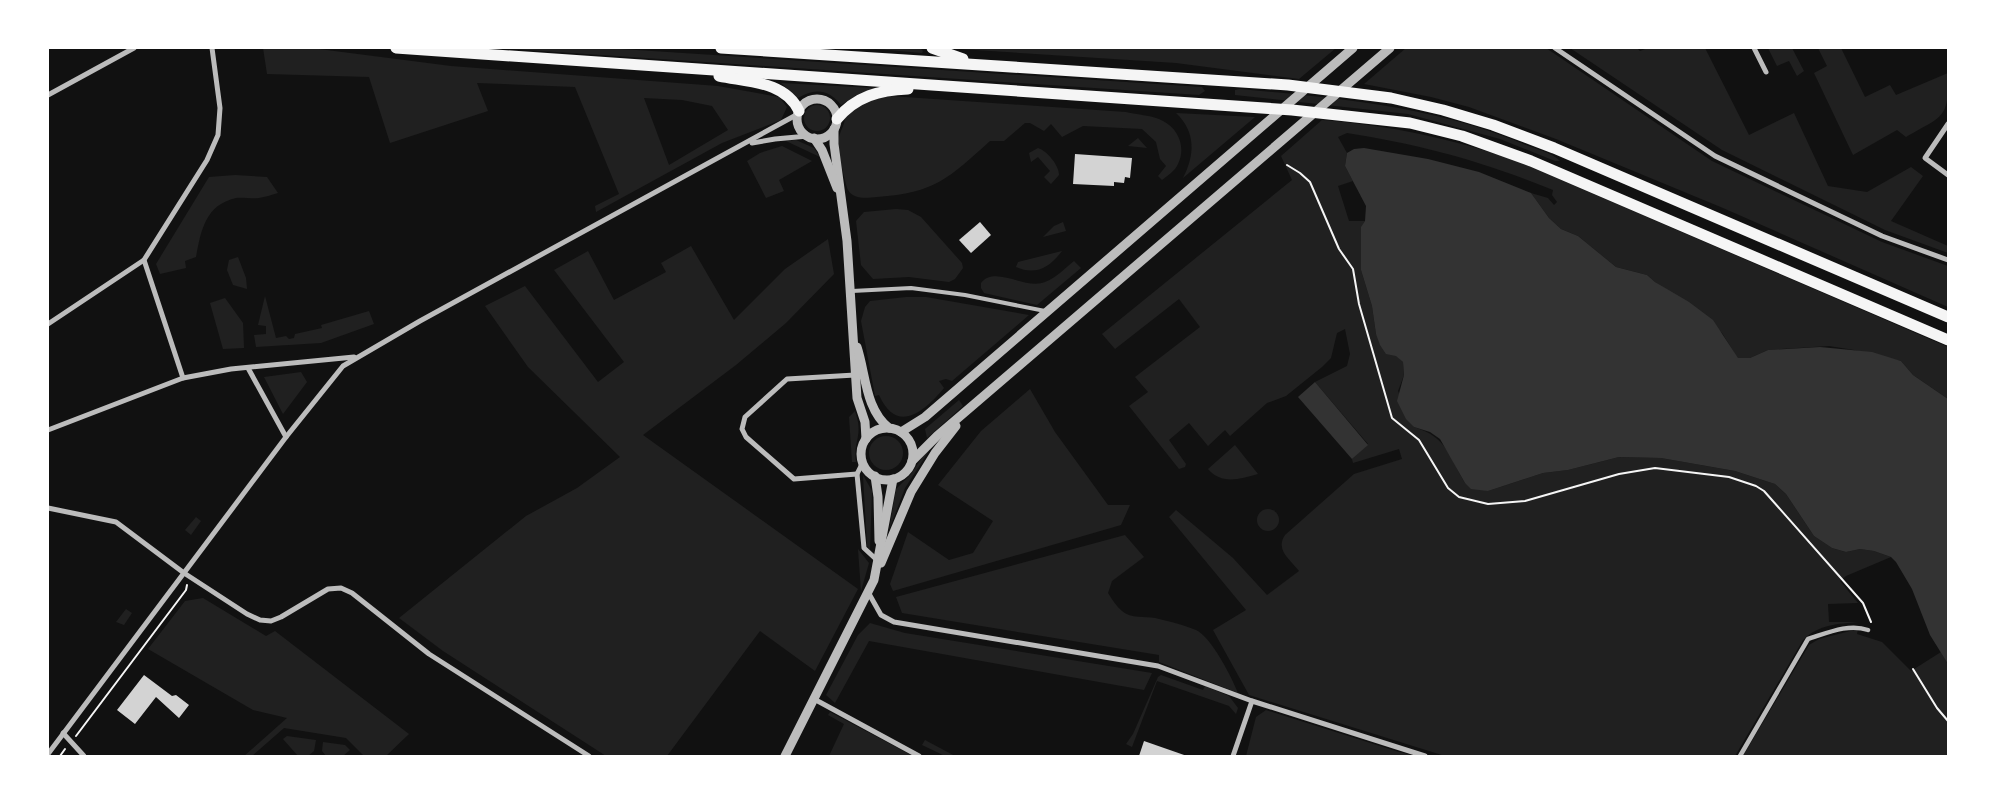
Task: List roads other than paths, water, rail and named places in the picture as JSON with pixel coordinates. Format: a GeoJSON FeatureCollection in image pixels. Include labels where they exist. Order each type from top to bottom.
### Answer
{"type":"FeatureCollection","features":[{"type":"Feature","properties":{"kind":"main road"},"geometry":{"type":"LineString","coordinates":[[396,48],[1292,110],[1379,118],[1437,129],[1484,143],[1531,161],[1948,340]]}},
{"type":"Feature","properties":{"kind":"main road"},"geometry":{"type":"LineString","coordinates":[[721,48],[1331,89],[1391,98],[1457,114],[1554,148],[1948,317]]}},
{"type":"Feature","properties":{"kind":"main road"},"geometry":{"type":"LineString","coordinates":[[799,53],[821,48]]}},
{"type":"Feature","properties":{"kind":"main road"},"geometry":{"type":"LineString","coordinates":[[932,48],[952,57],[999,67]]}},
{"type":"Feature","properties":{"kind":"main road"},"geometry":{"type":"LineString","coordinates":[[676,67],[772,86],[790,97],[799,113]]}},
{"type":"Feature","properties":{"kind":"main road"},"geometry":{"type":"LineString","coordinates":[[836,124],[847,107],[866,96],[899,89],[953,86]]}},
{"type":"Feature","properties":{"kind":"street"},"geometry":{"type":"LineString","coordinates":[[48,95],[134,48]]}},
{"type":"Feature","properties":{"kind":"street"},"geometry":{"type":"LineString","coordinates":[[48,324],[144,260],[207,160],[218,135],[220,108],[212,48]]}},
{"type":"Feature","properties":{"kind":"street"},"geometry":{"type":"LineString","coordinates":[[900,432],[925,416],[1353,48]]}},
{"type":"Feature","properties":{"kind":"street"},"geometry":{"type":"LineString","coordinates":[[48,754],[286,437],[343,366],[357,356],[745,145],[799,113],[807,102],[824,100],[833,108],[836,124],[834,144],[847,241],[857,398],[865,422],[866,439],[861,454],[862,462],[867,470],[875,476],[893,479],[906,471],[912,461],[937,436],[965,414],[1390,48]]}},
{"type":"Feature","properties":{"kind":"street"},"geometry":{"type":"LineString","coordinates":[[1555,48],[1714,156],[1882,236],[1948,260]]}},
{"type":"Feature","properties":{"kind":"street"},"geometry":{"type":"LineString","coordinates":[[1754,48],[1766,72]]}},
{"type":"Feature","properties":{"kind":"street"},"geometry":{"type":"LineString","coordinates":[[799,113],[800,127],[822,150],[841,198]]}},
{"type":"Feature","properties":{"kind":"street"},"geometry":{"type":"LineString","coordinates":[[745,145],[775,139],[823,138],[836,124]]}},
{"type":"Feature","properties":{"kind":"street"},"geometry":{"type":"LineString","coordinates":[[1948,124],[1925,158],[1948,175]]}},
{"type":"Feature","properties":{"kind":"street"},"geometry":{"type":"LineString","coordinates":[[144,260],[183,378]]}},
{"type":"Feature","properties":{"kind":"street"},"geometry":{"type":"LineString","coordinates":[[853,336],[873,408],[889,428],[900,432],[911,445],[912,461]]}},
{"type":"Feature","properties":{"kind":"street"},"geometry":{"type":"LineString","coordinates":[[48,430],[183,378],[231,369],[357,356]]}},
{"type":"Feature","properties":{"kind":"street"},"geometry":{"type":"LineString","coordinates":[[248,368],[286,437]]}},
{"type":"Feature","properties":{"kind":"street"},"geometry":{"type":"LineString","coordinates":[[855,375],[787,379],[745,417],[742,429],[746,437],[794,479],[857,474]]}},
{"type":"Feature","properties":{"kind":"street"},"geometry":{"type":"LineString","coordinates":[[785,756],[874,580],[911,492],[935,453],[965,414]]}},
{"type":"Feature","properties":{"kind":"street"},"geometry":{"type":"LineString","coordinates":[[866,439],[879,430],[889,428]]}},
{"type":"Feature","properties":{"kind":"street"},"geometry":{"type":"LineString","coordinates":[[862,462],[857,474],[864,548],[879,556]]}},
{"type":"Feature","properties":{"kind":"street"},"geometry":{"type":"LineString","coordinates":[[875,476],[879,556]]}},
{"type":"Feature","properties":{"kind":"street"},"geometry":{"type":"LineString","coordinates":[[874,580],[893,479]]}},
{"type":"Feature","properties":{"kind":"street"},"geometry":{"type":"LineString","coordinates":[[48,508],[116,522],[184,573],[247,614],[260,620],[270,621],[281,617],[328,589],[342,588],[352,593],[429,654],[588,756]]}},
{"type":"Feature","properties":{"kind":"street"},"geometry":{"type":"LineString","coordinates":[[868,592],[881,615],[894,622],[1158,666],[1252,701],[1425,756]]}},
{"type":"Feature","properties":{"kind":"street"},"geometry":{"type":"LineString","coordinates":[[1740,756],[1808,639],[1848,628],[1868,630]]}},
{"type":"Feature","properties":{"kind":"street"},"geometry":{"type":"LineString","coordinates":[[814,699],[920,756]]}},
{"type":"Feature","properties":{"kind":"street"},"geometry":{"type":"LineString","coordinates":[[1233,756],[1252,701]]}},
{"type":"Feature","properties":{"kind":"street"},"geometry":{"type":"LineString","coordinates":[[63,733],[84,756]]}},
{"type":"Feature","properties":{"kind":"lane"},"geometry":{"type":"LineString","coordinates":[[850,291],[911,288],[965,295],[1044,310],[1048,315]]}}]}
